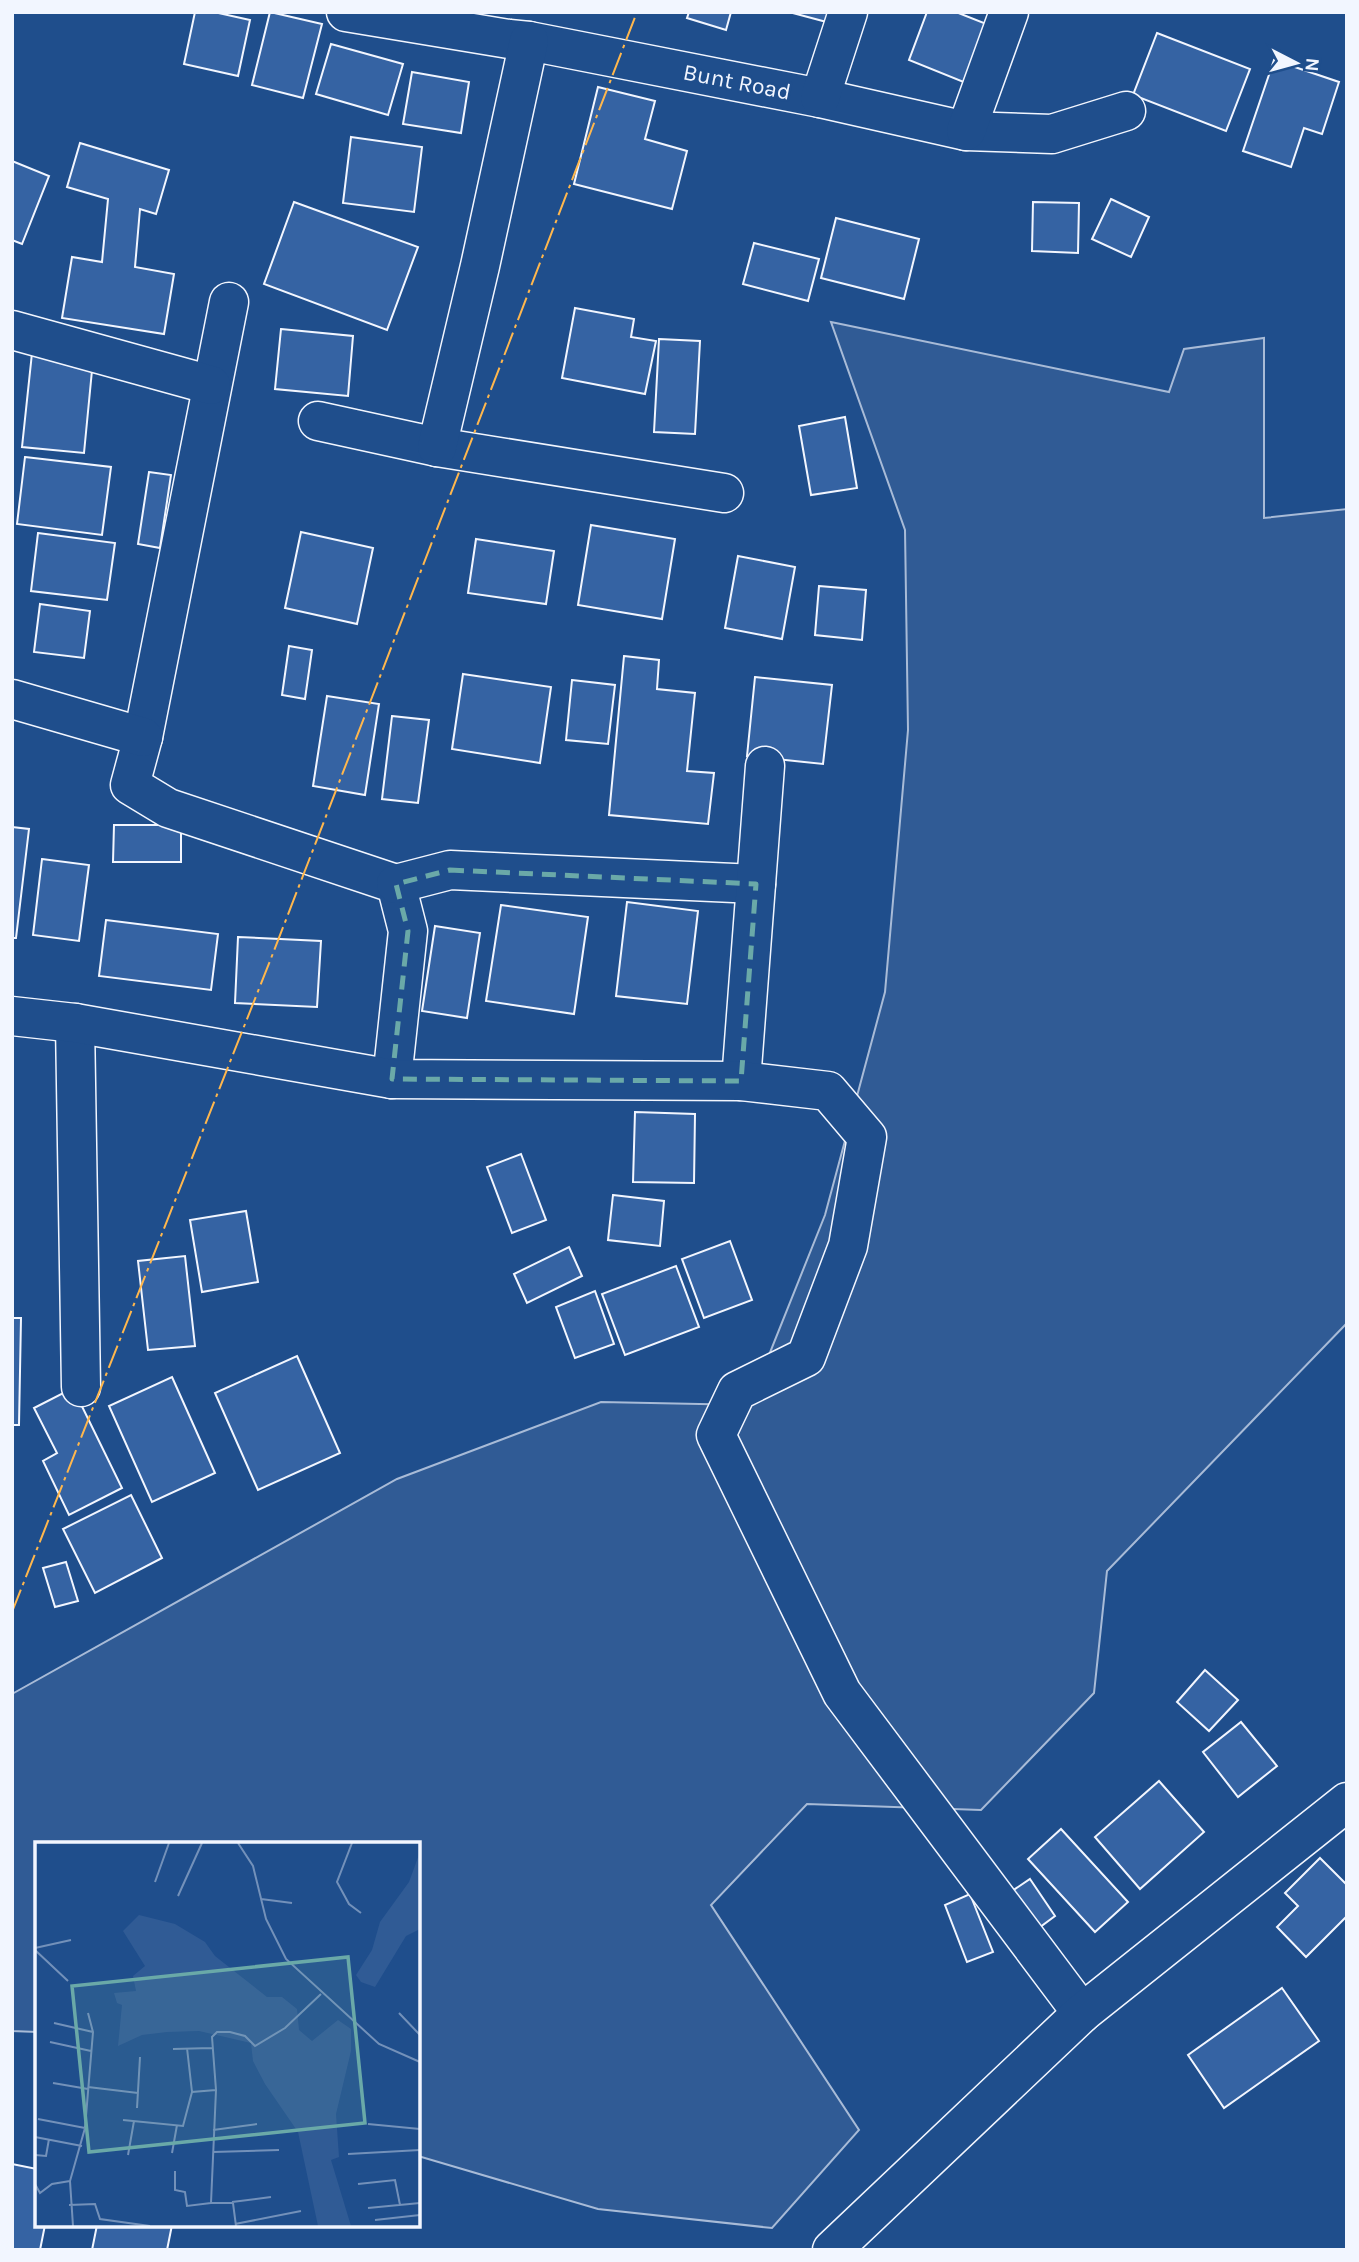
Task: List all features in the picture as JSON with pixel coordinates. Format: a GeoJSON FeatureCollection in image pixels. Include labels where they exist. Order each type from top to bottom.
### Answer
{"type":"FeatureCollection","features":[{"type":"Feature","properties":{"kind":"street","name":"Bunt Road"},"geometry":{"type":"LineString","coordinates":[[346,12],[518,31],[966,131],[1052,134],[1126,111]]}},
{"type":"Feature","properties":{"kind":"street"},"geometry":{"type":"LineString","coordinates":[[820,98],[848,12]]}},
{"type":"Feature","properties":{"kind":"street"},"geometry":{"type":"LineString","coordinates":[[966,131],[1009,12]]}},
{"type":"Feature","properties":{"kind":"street"},"geometry":{"type":"LineString","coordinates":[[437,447],[480,267],[518,31]]}},
{"type":"Feature","properties":{"kind":"street"},"geometry":{"type":"LineString","coordinates":[[229,302],[143,737],[130,785],[168,808],[396,884],[450,870],[756,884]]}},
{"type":"Feature","properties":{"kind":"street"},"geometry":{"type":"LineString","coordinates":[[12,330],[211,386]]}},
{"type":"Feature","properties":{"kind":"street"},"geometry":{"type":"LineString","coordinates":[[318,421],[437,447],[724,493]]}},
{"type":"Feature","properties":{"kind":"street"},"geometry":{"type":"LineString","coordinates":[[12,699],[143,737]]}},
{"type":"Feature","properties":{"kind":"street"},"geometry":{"type":"LineString","coordinates":[[741,1081],[765,766]]}},
{"type":"Feature","properties":{"kind":"street"},"geometry":{"type":"LineString","coordinates":[[391,1079],[408,931],[396,884]]}},
{"type":"Feature","properties":{"kind":"street"},"geometry":{"type":"LineString","coordinates":[[12,1016],[75,1023],[391,1079],[741,1081],[828,1091],[867,1137],[848,1246],[806,1357],[737,1391],[716,1435],[842,1693],[1082,2013]]}},
{"type":"Feature","properties":{"kind":"street"},"geometry":{"type":"LineString","coordinates":[[75,1023],[81,1387]]}},
{"type":"Feature","properties":{"kind":"street"},"geometry":{"type":"LineString","coordinates":[[832,2250],[1082,2013],[1347,1802]]}},
{"type":"Feature","properties":{"kind":"highlighted area"},"geometry":{"type":"Polygon","coordinates":[[[450,870],[756,884],[741,1081],[392,1079],[408,931],[396,884],[450,870]]]}},
{"type":"Feature","properties":{"kind":"shaded area"},"geometry":{"type":"Polygon","coordinates":[[[831,322],[1169,392],[1184,349],[1264,338],[1264,518],[1347,509],[1347,1323],[1107,1571],[1094,1693],[981,1810],[807,1804],[711,1905],[859,2130],[772,2228],[598,2209],[420,2157],[420,1842],[35,1842],[35,2032],[12,2031],[12,1694],[397,1479],[601,1402],[749,1405],[825,1215],[885,992],[908,730],[905,530],[831,322]]]}},
{"type":"Feature","properties":{"kind":"building"},"geometry":{"type":"Polygon","coordinates":[[[195,12],[214,12],[250,20],[238,76],[184,64],[195,12]]]}},
{"type":"Feature","properties":{"kind":"building"},"geometry":{"type":"Polygon","coordinates":[[[270,12],[322,24],[303,98],[252,85],[270,12]]]}},
{"type":"Feature","properties":{"kind":"building"},"geometry":{"type":"Polygon","coordinates":[[[689,12],[731,12],[726,30],[687,18],[689,12]]]}},
{"type":"Feature","properties":{"kind":"building"},"geometry":{"type":"Polygon","coordinates":[[[789,12],[837,12],[834,24],[789,12]]]}},
{"type":"Feature","properties":{"kind":"building"},"geometry":{"type":"Polygon","coordinates":[[[927,12],[956,12],[989,25],[966,83],[909,60],[927,12]]]}},
{"type":"Feature","properties":{"kind":"building"},"geometry":{"type":"Polygon","coordinates":[[[1157,33],[1250,69],[1226,131],[1133,95],[1157,33]]]}},
{"type":"Feature","properties":{"kind":"building"},"geometry":{"type":"Polygon","coordinates":[[[331,44],[403,64],[388,115],[316,94],[331,44]]]}},
{"type":"Feature","properties":{"kind":"building"},"geometry":{"type":"Polygon","coordinates":[[[1274,60],[1339,82],[1322,134],[1304,128],[1291,167],[1243,151],[1274,60]]]}},
{"type":"Feature","properties":{"kind":"building"},"geometry":{"type":"Polygon","coordinates":[[[412,72],[469,82],[461,133],[403,124],[412,72]]]}},
{"type":"Feature","properties":{"kind":"building"},"geometry":{"type":"Polygon","coordinates":[[[598,87],[655,101],[645,139],[687,151],[672,209],[574,184],[598,87]]]}},
{"type":"Feature","properties":{"kind":"building"},"geometry":{"type":"Polygon","coordinates":[[[351,137],[422,147],[414,212],[343,203],[351,137]]]}},
{"type":"Feature","properties":{"kind":"building"},"geometry":{"type":"Polygon","coordinates":[[[80,143],[169,170],[156,214],[140,209],[135,267],[174,274],[164,334],[62,318],[72,257],[102,262],[108,199],[67,187],[80,143]]]}},
{"type":"Feature","properties":{"kind":"building"},"geometry":{"type":"Polygon","coordinates":[[[12,161],[49,176],[22,244],[12,240],[12,161]]]}},
{"type":"Feature","properties":{"kind":"building"},"geometry":{"type":"Polygon","coordinates":[[[1111,199],[1149,217],[1131,257],[1092,239],[1111,199]]]}},
{"type":"Feature","properties":{"kind":"building"},"geometry":{"type":"Polygon","coordinates":[[[294,202],[418,247],[387,330],[264,284],[294,202]]]}},
{"type":"Feature","properties":{"kind":"building"},"geometry":{"type":"Polygon","coordinates":[[[1033,202],[1079,203],[1078,253],[1032,251],[1033,202]]]}},
{"type":"Feature","properties":{"kind":"building"},"geometry":{"type":"Polygon","coordinates":[[[836,218],[919,239],[904,299],[821,278],[836,218]]]}},
{"type":"Feature","properties":{"kind":"building"},"geometry":{"type":"Polygon","coordinates":[[[754,243],[819,259],[808,301],[743,284],[754,243]]]}},
{"type":"Feature","properties":{"kind":"building"},"geometry":{"type":"Polygon","coordinates":[[[575,308],[634,319],[631,337],[656,341],[645,394],[562,378],[575,308]]]}},
{"type":"Feature","properties":{"kind":"building"},"geometry":{"type":"Polygon","coordinates":[[[281,329],[353,336],[348,396],[275,389],[281,329]]]}},
{"type":"Feature","properties":{"kind":"building"},"geometry":{"type":"Polygon","coordinates":[[[659,339],[700,341],[695,434],[654,432],[659,339]]]}},
{"type":"Feature","properties":{"kind":"building"},"geometry":{"type":"Polygon","coordinates":[[[32,353],[93,360],[84,453],[22,447],[32,353]]]}},
{"type":"Feature","properties":{"kind":"building"},"geometry":{"type":"Polygon","coordinates":[[[845,417],[857,488],[811,495],[799,426],[845,417]]]}},
{"type":"Feature","properties":{"kind":"building"},"geometry":{"type":"Polygon","coordinates":[[[25,457],[111,467],[102,535],[17,524],[25,457]]]}},
{"type":"Feature","properties":{"kind":"building"},"geometry":{"type":"Polygon","coordinates":[[[149,472],[171,475],[160,548],[138,544],[149,472]]]}},
{"type":"Feature","properties":{"kind":"building"},"geometry":{"type":"Polygon","coordinates":[[[591,525],[675,539],[662,619],[578,605],[591,525]]]}},
{"type":"Feature","properties":{"kind":"building"},"geometry":{"type":"Polygon","coordinates":[[[301,532],[373,548],[357,624],[285,608],[301,532]]]}},
{"type":"Feature","properties":{"kind":"building"},"geometry":{"type":"Polygon","coordinates":[[[38,533],[115,543],[107,600],[31,591],[38,533]]]}},
{"type":"Feature","properties":{"kind":"building"},"geometry":{"type":"Polygon","coordinates":[[[476,539],[554,551],[546,604],[468,593],[476,539]]]}},
{"type":"Feature","properties":{"kind":"building"},"geometry":{"type":"Polygon","coordinates":[[[738,556],[795,567],[782,639],[725,628],[738,556]]]}},
{"type":"Feature","properties":{"kind":"building"},"geometry":{"type":"Polygon","coordinates":[[[819,586],[866,590],[862,640],[815,635],[819,586]]]}},
{"type":"Feature","properties":{"kind":"building"},"geometry":{"type":"Polygon","coordinates":[[[40,604],[90,611],[84,658],[34,652],[40,604]]]}},
{"type":"Feature","properties":{"kind":"building"},"geometry":{"type":"Polygon","coordinates":[[[289,646],[312,650],[305,699],[282,695],[289,646]]]}},
{"type":"Feature","properties":{"kind":"building"},"geometry":{"type":"Polygon","coordinates":[[[624,656],[659,660],[657,689],[695,693],[687,771],[714,773],[708,824],[609,815],[624,656]]]}},
{"type":"Feature","properties":{"kind":"building"},"geometry":{"type":"Polygon","coordinates":[[[463,674],[551,687],[540,763],[452,749],[463,674]]]}},
{"type":"Feature","properties":{"kind":"building"},"geometry":{"type":"Polygon","coordinates":[[[755,677],[832,685],[823,764],[747,756],[755,677]]]}},
{"type":"Feature","properties":{"kind":"building"},"geometry":{"type":"Polygon","coordinates":[[[572,680],[615,685],[608,744],[566,740],[572,680]]]}},
{"type":"Feature","properties":{"kind":"building"},"geometry":{"type":"Polygon","coordinates":[[[327,696],[379,704],[365,795],[313,786],[327,696]]]}},
{"type":"Feature","properties":{"kind":"building"},"geometry":{"type":"Polygon","coordinates":[[[392,716],[429,720],[418,803],[382,799],[392,716]]]}},
{"type":"Feature","properties":{"kind":"building"},"geometry":{"type":"Polygon","coordinates":[[[114,825],[181,825],[181,862],[113,862],[114,825]]]}},
{"type":"Feature","properties":{"kind":"building"},"geometry":{"type":"Polygon","coordinates":[[[12,827],[29,829],[16,938],[12,938],[12,827]]]}},
{"type":"Feature","properties":{"kind":"building"},"geometry":{"type":"Polygon","coordinates":[[[42,859],[89,865],[79,941],[33,935],[42,859]]]}},
{"type":"Feature","properties":{"kind":"building"},"geometry":{"type":"Polygon","coordinates":[[[627,902],[698,911],[687,1004],[616,996],[627,902]]]}},
{"type":"Feature","properties":{"kind":"building"},"geometry":{"type":"Polygon","coordinates":[[[501,905],[588,917],[574,1014],[486,1001],[501,905]]]}},
{"type":"Feature","properties":{"kind":"building"},"geometry":{"type":"Polygon","coordinates":[[[106,920],[218,934],[211,990],[99,976],[106,920]]]}},
{"type":"Feature","properties":{"kind":"building"},"geometry":{"type":"Polygon","coordinates":[[[435,926],[480,933],[467,1018],[422,1011],[435,926]]]}},
{"type":"Feature","properties":{"kind":"building"},"geometry":{"type":"Polygon","coordinates":[[[238,937],[321,941],[317,1007],[235,1003],[238,937]]]}},
{"type":"Feature","properties":{"kind":"building"},"geometry":{"type":"Polygon","coordinates":[[[635,1112],[695,1114],[694,1183],[633,1182],[635,1112]]]}},
{"type":"Feature","properties":{"kind":"building"},"geometry":{"type":"Polygon","coordinates":[[[521,1154],[546,1220],[512,1233],[487,1167],[521,1154]]]}},
{"type":"Feature","properties":{"kind":"building"},"geometry":{"type":"Polygon","coordinates":[[[613,1195],[664,1201],[660,1246],[608,1240],[613,1195]]]}},
{"type":"Feature","properties":{"kind":"building"},"geometry":{"type":"Polygon","coordinates":[[[246,1211],[258,1282],[202,1292],[190,1220],[246,1211]]]}},
{"type":"Feature","properties":{"kind":"building"},"geometry":{"type":"Polygon","coordinates":[[[730,1241],[752,1300],[704,1318],[682,1259],[730,1241]]]}},
{"type":"Feature","properties":{"kind":"building"},"geometry":{"type":"Polygon","coordinates":[[[569,1247],[582,1276],[527,1303],[514,1274],[569,1247]]]}},
{"type":"Feature","properties":{"kind":"building"},"geometry":{"type":"Polygon","coordinates":[[[185,1256],[195,1346],[148,1350],[138,1261],[185,1256]]]}},
{"type":"Feature","properties":{"kind":"building"},"geometry":{"type":"Polygon","coordinates":[[[676,1266],[699,1327],[625,1355],[602,1294],[676,1266]]]}},
{"type":"Feature","properties":{"kind":"building"},"geometry":{"type":"Polygon","coordinates":[[[595,1291],[614,1344],[575,1358],[556,1307],[595,1291]]]}},
{"type":"Feature","properties":{"kind":"building"},"geometry":{"type":"Polygon","coordinates":[[[12,1318],[21,1318],[19,1425],[12,1425],[12,1318]]]}},
{"type":"Feature","properties":{"kind":"building"},"geometry":{"type":"Polygon","coordinates":[[[297,1356],[340,1453],[258,1490],[215,1393],[297,1356]]]}},
{"type":"Feature","properties":{"kind":"building"},"geometry":{"type":"Polygon","coordinates":[[[172,1377],[215,1473],[152,1502],[109,1406],[172,1377]]]}},
{"type":"Feature","properties":{"kind":"building"},"geometry":{"type":"Polygon","coordinates":[[[73,1388],[122,1488],[69,1515],[43,1461],[57,1453],[34,1408],[73,1388]]]}},
{"type":"Feature","properties":{"kind":"building"},"geometry":{"type":"Polygon","coordinates":[[[131,1495],[162,1558],[95,1593],[63,1529],[131,1495]]]}},
{"type":"Feature","properties":{"kind":"building"},"geometry":{"type":"Polygon","coordinates":[[[66,1562],[78,1601],[55,1607],[43,1568],[66,1562]]]}},
{"type":"Feature","properties":{"kind":"building"},"geometry":{"type":"Polygon","coordinates":[[[1205,1670],[1238,1700],[1209,1731],[1177,1702],[1205,1670]]]}},
{"type":"Feature","properties":{"kind":"building"},"geometry":{"type":"Polygon","coordinates":[[[1241,1722],[1277,1766],[1238,1797],[1203,1752],[1241,1722]]]}},
{"type":"Feature","properties":{"kind":"building"},"geometry":{"type":"Polygon","coordinates":[[[1159,1781],[1204,1832],[1140,1889],[1095,1837],[1159,1781]]]}},
{"type":"Feature","properties":{"kind":"building"},"geometry":{"type":"Polygon","coordinates":[[[1061,1829],[1128,1902],[1095,1932],[1028,1859],[1061,1829]]]}},
{"type":"Feature","properties":{"kind":"building"},"geometry":{"type":"Polygon","coordinates":[[[1320,1858],[1347,1885],[1347,1916],[1306,1957],[1277,1927],[1298,1906],[1285,1893],[1320,1858]]]}},
{"type":"Feature","properties":{"kind":"building"},"geometry":{"type":"Polygon","coordinates":[[[1030,1879],[1055,1916],[1032,1933],[1006,1895],[1030,1879]]]}},
{"type":"Feature","properties":{"kind":"building"},"geometry":{"type":"Polygon","coordinates":[[[970,1894],[993,1952],[967,1962],[945,1905],[970,1894]]]}},
{"type":"Feature","properties":{"kind":"building"},"geometry":{"type":"Polygon","coordinates":[[[1282,1988],[1319,2041],[1224,2108],[1188,2055],[1282,1988]]]}},
{"type":"Feature","properties":{"kind":"building"},"geometry":{"type":"Polygon","coordinates":[[[12,2164],[35,2169],[35,2227],[45,2227],[40,2250],[12,2250],[12,2164]]]}},
{"type":"Feature","properties":{"kind":"building"},"geometry":{"type":"Polygon","coordinates":[[[97,2227],[172,2227],[167,2250],[92,2250],[97,2227]]]}},
{"type":"Feature","properties":{"kind":"power"},"geometry":{"type":"LineString","coordinates":[[12,1612],[270,961],[637,12]]}}]}
